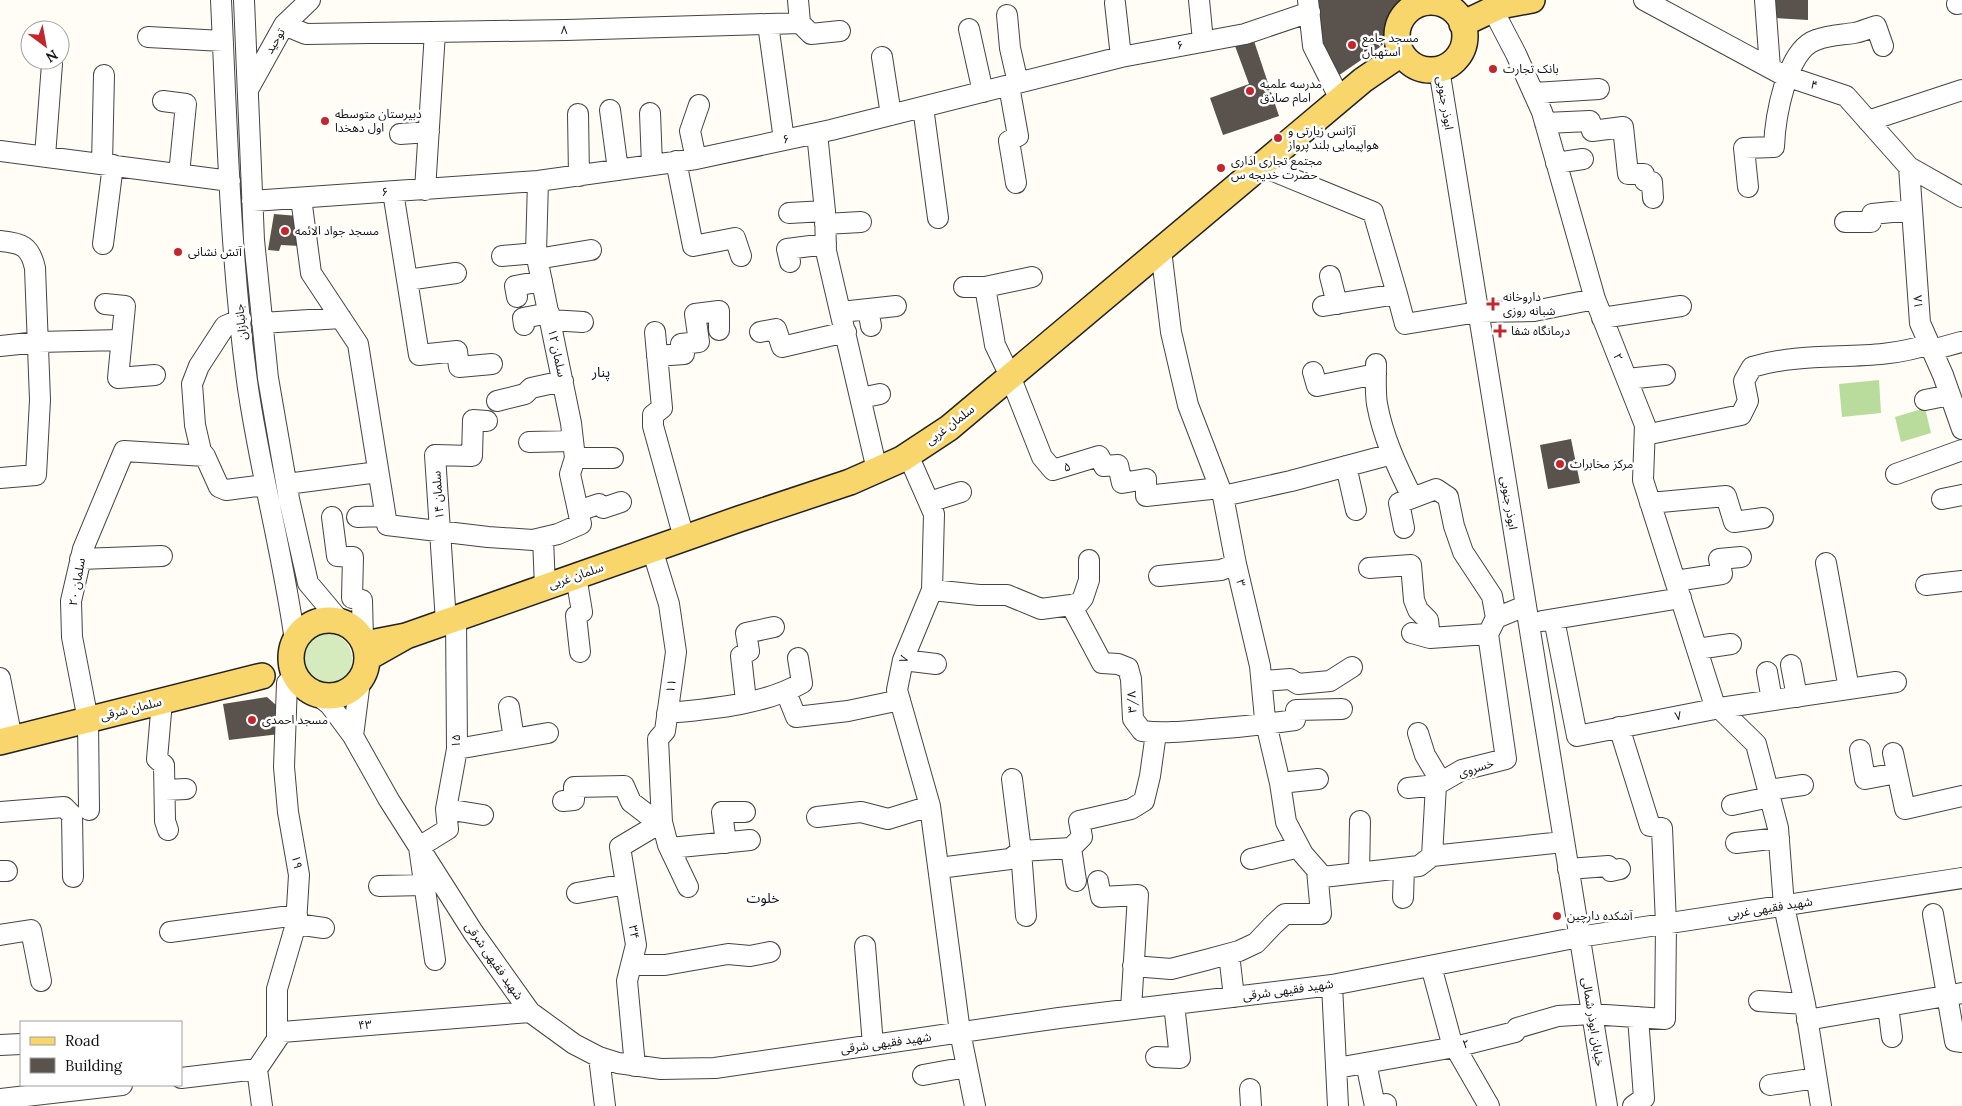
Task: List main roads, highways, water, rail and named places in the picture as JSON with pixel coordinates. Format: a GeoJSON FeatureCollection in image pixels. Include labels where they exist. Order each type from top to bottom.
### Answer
{"type":"FeatureCollection","features":[{"type":"Feature","properties":{"kind":"main road"},"geometry":{"type":"LineString","coordinates":[[1462,24],[1500,6],[1532,0]]}},
{"type":"Feature","properties":{"kind":"main road"},"geometry":{"type":"LineString","coordinates":[[1425,1],[1436,2],[1446,6],[1455,12],[1462,24],[1465,32],[1464,43],[1460,53],[1453,62],[1439,69],[1419,68],[1409,63],[1401,54],[1396,32],[1400,21],[1410,9],[1425,1]]}},
{"type":"Feature","properties":{"kind":"main road","name":"سلمان غربی"},"geometry":{"type":"LineString","coordinates":[[364,656],[406,636],[652,549],[850,482],[908,455],[949,428],[1340,99],[1401,54]]}},
{"type":"Feature","properties":{"kind":"main road"},"geometry":{"type":"LineString","coordinates":[[327,620],[340,621],[354,628],[364,656],[350,689],[339,694],[327,696],[262,676],[294,643],[303,630],[314,623],[327,620]]}},
{"type":"Feature","properties":{"kind":"main road"},"geometry":{"type":"LineString","coordinates":[[294,643],[291,657],[292,668],[303,688]]}},
{"type":"Feature","properties":{"kind":"main road","name":"سلمان شرقی"},"geometry":{"type":"LineString","coordinates":[[6,741],[262,676]]}},
{"type":"Feature","properties":{"kind":"place","name":"مسجد جامع استهبان"},"geometry":{"type":"Point","coordinates":[1352,45]}},
{"type":"Feature","properties":{"kind":"place","name":"بانک تجارت"},"geometry":{"type":"Point","coordinates":[1493,69]}},
{"type":"Feature","properties":{"kind":"place","name":"مدرسه علمیه امام صادق"},"geometry":{"type":"Point","coordinates":[1250,91]}},
{"type":"Feature","properties":{"kind":"place","name":"دبیرستان متوسطه اول دهخدا"},"geometry":{"type":"Point","coordinates":[325,121]}},
{"type":"Feature","properties":{"kind":"place","name":"آژانس زیارتی و هواپیمایی بلند پرواز"},"geometry":{"type":"Point","coordinates":[1278,138]}},
{"type":"Feature","properties":{"kind":"place","name":"مجتمع تجاری اداری حضرت خدیجه س"},"geometry":{"type":"Point","coordinates":[1221,168]}},
{"type":"Feature","properties":{"kind":"place","name":"مسجد جواد الائمه"},"geometry":{"type":"Point","coordinates":[285,231]}},
{"type":"Feature","properties":{"kind":"place","name":"آتش نشانی"},"geometry":{"type":"Point","coordinates":[178,252]}},
{"type":"Feature","properties":{"kind":"place","name":"داروخانه شبانه روزی"},"geometry":{"type":"Point","coordinates":[1493,304]}},
{"type":"Feature","properties":{"kind":"place","name":"درمانگاه شفا"},"geometry":{"type":"Point","coordinates":[1500,331]}},
{"type":"Feature","properties":{"kind":"place","name":"مرکز مخابرات"},"geometry":{"type":"Point","coordinates":[1560,464]}},
{"type":"Feature","properties":{"kind":"place","name":"مسجد احمدی"},"geometry":{"type":"Point","coordinates":[252,720]}},
{"type":"Feature","properties":{"kind":"place","name":"آشکده دارچین"},"geometry":{"type":"Point","coordinates":[1557,916]}},
{"type":"Feature","properties":{"kind":"district","name":"پنار"},"geometry":{"type":"Point","coordinates":[601,372]}},
{"type":"Feature","properties":{"kind":"district","name":"خلوت"},"geometry":{"type":"Point","coordinates":[763,898]}}]}
